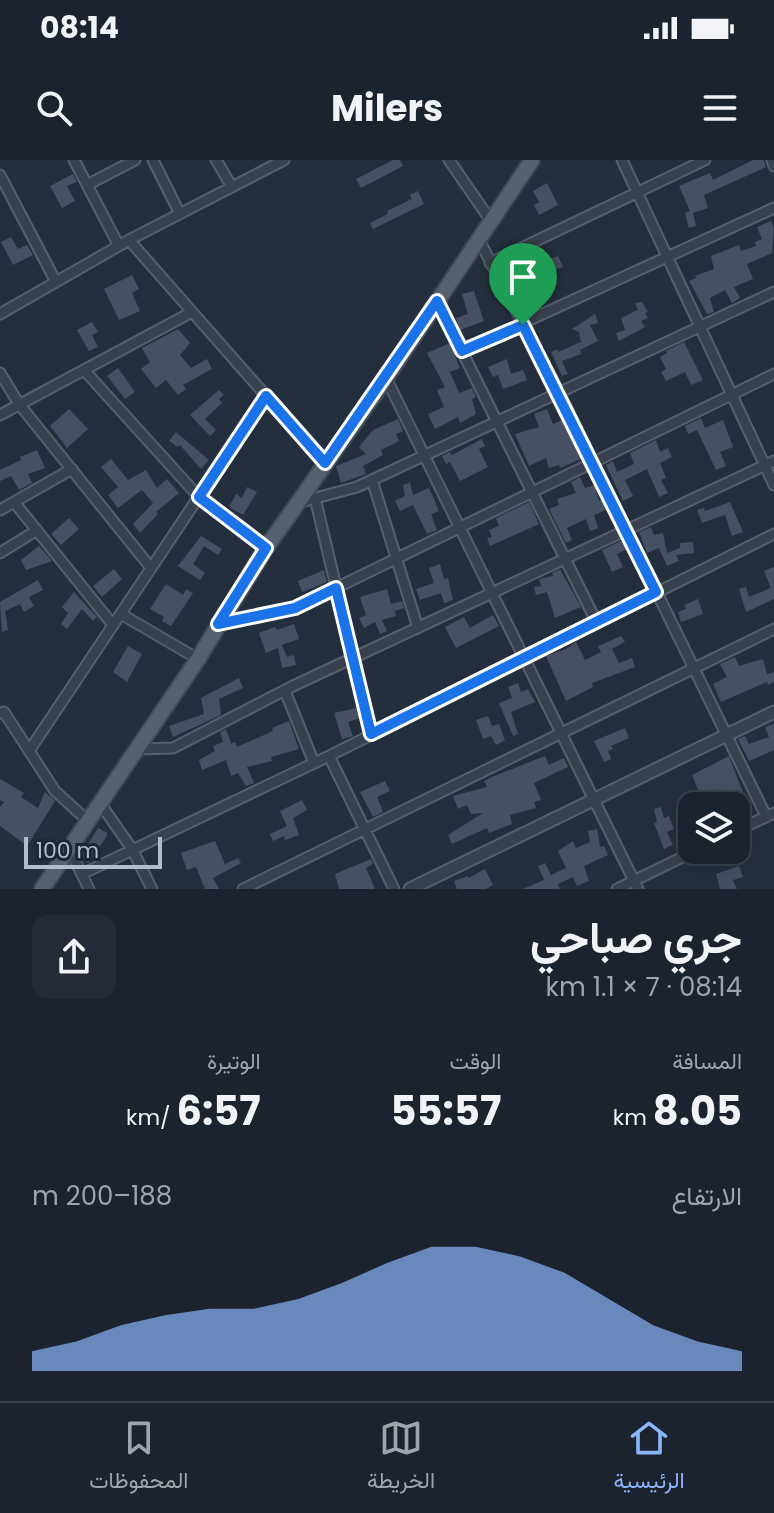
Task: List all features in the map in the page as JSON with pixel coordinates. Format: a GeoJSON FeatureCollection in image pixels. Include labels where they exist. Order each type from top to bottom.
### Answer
{"type":"FeatureCollection","features":[{"type":"Feature","properties":{"kind":"main road"},"geometry":{"type":"LineString","coordinates":[[42,889],[198,659],[266,548],[386,378],[532,160]]}},
{"type":"Feature","properties":{"kind":"street"},"geometry":{"type":"LineString","coordinates":[[74,160],[119,246]]}},
{"type":"Feature","properties":{"kind":"street"},"geometry":{"type":"LineString","coordinates":[[87,185],[135,160]]}},
{"type":"Feature","properties":{"kind":"street"},"geometry":{"type":"LineString","coordinates":[[153,160],[180,214]]}},
{"type":"Feature","properties":{"kind":"street"},"geometry":{"type":"LineString","coordinates":[[216,160],[232,187]]}},
{"type":"Feature","properties":{"kind":"street"},"geometry":{"type":"LineString","coordinates":[[0,314],[129,240],[284,160]]}},
{"type":"Feature","properties":{"kind":"street"},"geometry":{"type":"LineString","coordinates":[[449,160],[491,221]]}},
{"type":"Feature","properties":{"kind":"street"},"geometry":{"type":"LineString","coordinates":[[622,160],[732,394],[769,463],[774,485]]}},
{"type":"Feature","properties":{"kind":"street"},"geometry":{"type":"LineString","coordinates":[[490,263],[705,160]]}},
{"type":"Feature","properties":{"kind":"street"},"geometry":{"type":"LineString","coordinates":[[772,160],[774,166]]}},
{"type":"Feature","properties":{"kind":"street"},"geometry":{"type":"LineString","coordinates":[[0,175],[56,282]]}},
{"type":"Feature","properties":{"kind":"street"},"geometry":{"type":"LineString","coordinates":[[462,351],[774,208]]}},
{"type":"Feature","properties":{"kind":"street"},"geometry":{"type":"LineString","coordinates":[[129,240],[325,463]]}},
{"type":"Feature","properties":{"kind":"street"},"geometry":{"type":"LineString","coordinates":[[479,240],[559,392],[727,735],[770,814],[750,824]]}},
{"type":"Feature","properties":{"kind":"street"},"geometry":{"type":"LineString","coordinates":[[297,503],[357,487],[774,292]]}},
{"type":"Feature","properties":{"kind":"street"},"geometry":{"type":"LineString","coordinates":[[437,301],[596,621]]}},
{"type":"Feature","properties":{"kind":"street"},"geometry":{"type":"LineString","coordinates":[[0,415],[192,312]]}},
{"type":"Feature","properties":{"kind":"street"},"geometry":{"type":"LineString","coordinates":[[84,370],[199,497],[266,548]]}},
{"type":"Feature","properties":{"kind":"street"},"geometry":{"type":"LineString","coordinates":[[0,373],[19,404],[151,568]]}},
{"type":"Feature","properties":{"kind":"street"},"geometry":{"type":"LineString","coordinates":[[218,624],[295,608],[774,374]]}},
{"type":"Feature","properties":{"kind":"street"},"geometry":{"type":"LineString","coordinates":[[386,378],[637,885]]}},
{"type":"Feature","properties":{"kind":"street"},"geometry":{"type":"LineString","coordinates":[[29,751],[266,396]]}},
{"type":"Feature","properties":{"kind":"street"},"geometry":{"type":"LineString","coordinates":[[138,749],[173,748],[354,658],[769,463]]}},
{"type":"Feature","properties":{"kind":"street"},"geometry":{"type":"LineString","coordinates":[[0,510],[72,469]]}},
{"type":"Feature","properties":{"kind":"street"},"geometry":{"type":"LineString","coordinates":[[372,480],[418,628]]}},
{"type":"Feature","properties":{"kind":"street"},"geometry":{"type":"LineString","coordinates":[[315,498],[371,734]]}},
{"type":"Feature","properties":{"kind":"street"},"geometry":{"type":"LineString","coordinates":[[14,502],[113,625]]}},
{"type":"Feature","properties":{"kind":"street"},"geometry":{"type":"LineString","coordinates":[[0,553],[37,530]]}},
{"type":"Feature","properties":{"kind":"street"},"geometry":{"type":"LineString","coordinates":[[82,874],[329,756],[774,534]]}},
{"type":"Feature","properties":{"kind":"street"},"geometry":{"type":"LineString","coordinates":[[121,614],[198,659]]}},
{"type":"Feature","properties":{"kind":"street"},"geometry":{"type":"LineString","coordinates":[[243,889],[774,629]]}},
{"type":"Feature","properties":{"kind":"street"},"geometry":{"type":"LineString","coordinates":[[285,691],[314,763]]}},
{"type":"Feature","properties":{"kind":"street"},"geometry":{"type":"LineString","coordinates":[[0,713],[4,712],[55,791],[87,820]]}},
{"type":"Feature","properties":{"kind":"street"},"geometry":{"type":"LineString","coordinates":[[410,889],[774,712]]}},
{"type":"Feature","properties":{"kind":"street"},"geometry":{"type":"LineString","coordinates":[[329,756],[394,889]]}},
{"type":"Feature","properties":{"kind":"street"},"geometry":{"type":"LineString","coordinates":[[100,803],[132,849],[152,889]]}},
{"type":"Feature","properties":{"kind":"street"},"geometry":{"type":"LineString","coordinates":[[69,848],[89,889]]}},
{"type":"Feature","properties":{"kind":"street"},"geometry":{"type":"LineString","coordinates":[[617,889],[637,885],[678,861]]}},
{"type":"Feature","properties":{"kind":"building"},"geometry":{"type":"Polygon","coordinates":[[[393,160],[400,160],[403,166],[361,188],[356,179],[393,160]]]}},
{"type":"Feature","properties":{"kind":"building"},"geometry":{"type":"Polygon","coordinates":[[[753,160],[764,160],[766,167],[704,195],[708,208],[693,213],[696,226],[689,228],[685,213],[690,211],[679,186],[710,173],[713,180],[753,160]]]}},
{"type":"Feature","properties":{"kind":"building"},"geometry":{"type":"Polygon","coordinates":[[[73,174],[77,182],[67,186],[75,201],[62,208],[50,186],[73,174]]]}},
{"type":"Feature","properties":{"kind":"building"},"geometry":{"type":"Polygon","coordinates":[[[547,183],[558,205],[539,215],[534,205],[539,202],[533,191],[547,183]]]}},
{"type":"Feature","properties":{"kind":"building"},"geometry":{"type":"Polygon","coordinates":[[[418,191],[424,204],[373,229],[370,223],[412,199],[410,195],[418,191]]]}},
{"type":"Feature","properties":{"kind":"building"},"geometry":{"type":"Polygon","coordinates":[[[771,221],[774,228],[772,253],[747,264],[753,279],[734,287],[740,298],[732,303],[725,290],[710,298],[714,312],[707,314],[689,281],[714,269],[711,256],[739,245],[741,251],[756,246],[755,242],[762,239],[757,227],[771,221]]]}},
{"type":"Feature","properties":{"kind":"building"},"geometry":{"type":"Polygon","coordinates":[[[11,237],[18,249],[27,245],[33,255],[13,265],[1,242],[11,237]]]}},
{"type":"Feature","properties":{"kind":"building"},"geometry":{"type":"Polygon","coordinates":[[[540,247],[547,260],[558,256],[563,267],[515,283],[511,265],[504,265],[519,257],[523,271],[538,265],[532,251],[540,247]]]}},
{"type":"Feature","properties":{"kind":"building"},"geometry":{"type":"Polygon","coordinates":[[[132,275],[139,289],[132,293],[140,311],[119,320],[104,289],[132,275]]]}},
{"type":"Feature","properties":{"kind":"building"},"geometry":{"type":"Polygon","coordinates":[[[474,291],[484,321],[460,330],[456,318],[468,314],[462,294],[474,291]]]}},
{"type":"Feature","properties":{"kind":"building"},"geometry":{"type":"Polygon","coordinates":[[[642,302],[648,312],[645,313],[648,318],[641,321],[645,327],[619,341],[616,333],[625,330],[621,318],[638,310],[635,303],[642,302]]]}},
{"type":"Feature","properties":{"kind":"building"},"geometry":{"type":"Polygon","coordinates":[[[595,314],[598,323],[590,325],[598,341],[580,350],[581,354],[562,361],[568,374],[562,376],[551,352],[581,342],[579,332],[572,329],[595,314]]]}},
{"type":"Feature","properties":{"kind":"building"},"geometry":{"type":"Polygon","coordinates":[[[92,322],[98,332],[92,335],[98,347],[89,351],[77,330],[92,322]]]}},
{"type":"Feature","properties":{"kind":"building"},"geometry":{"type":"Polygon","coordinates":[[[178,329],[190,343],[180,355],[191,368],[207,359],[212,369],[183,385],[186,389],[178,395],[166,380],[156,388],[141,369],[150,362],[142,348],[178,329]]]}},
{"type":"Feature","properties":{"kind":"building"},"geometry":{"type":"Polygon","coordinates":[[[684,342],[703,380],[691,385],[685,372],[666,381],[661,372],[666,369],[660,357],[684,342]]]}},
{"type":"Feature","properties":{"kind":"building"},"geometry":{"type":"Polygon","coordinates":[[[450,343],[460,368],[450,372],[459,393],[472,388],[476,397],[472,399],[476,414],[460,423],[458,417],[435,429],[428,414],[444,407],[437,390],[445,387],[427,353],[450,343]]]}},
{"type":"Feature","properties":{"kind":"building"},"geometry":{"type":"Polygon","coordinates":[[[507,359],[511,374],[523,370],[527,380],[503,389],[498,375],[493,377],[488,367],[507,359]]]}},
{"type":"Feature","properties":{"kind":"building"},"geometry":{"type":"Polygon","coordinates":[[[118,368],[135,392],[125,399],[107,376],[118,368]]]}},
{"type":"Feature","properties":{"kind":"building"},"geometry":{"type":"Polygon","coordinates":[[[219,390],[224,395],[219,399],[222,403],[205,419],[216,430],[210,436],[190,415],[219,390]]]}},
{"type":"Feature","properties":{"kind":"building"},"geometry":{"type":"Polygon","coordinates":[[[69,409],[88,429],[67,448],[50,426],[69,409]]]}},
{"type":"Feature","properties":{"kind":"building"},"geometry":{"type":"Polygon","coordinates":[[[547,409],[553,424],[564,419],[583,458],[560,468],[559,465],[549,468],[546,458],[529,466],[515,434],[539,427],[534,414],[547,409]]]}},
{"type":"Feature","properties":{"kind":"building"},"geometry":{"type":"Polygon","coordinates":[[[701,418],[705,428],[723,420],[733,447],[720,452],[726,466],[716,470],[697,430],[688,434],[685,426],[701,418]]]}},
{"type":"Feature","properties":{"kind":"building"},"geometry":{"type":"Polygon","coordinates":[[[398,419],[403,431],[396,434],[399,441],[381,450],[383,455],[363,466],[366,474],[341,483],[336,466],[366,454],[359,447],[373,430],[398,419]]]}},
{"type":"Feature","properties":{"kind":"building"},"geometry":{"type":"Polygon","coordinates":[[[176,432],[209,460],[201,469],[180,445],[178,447],[169,441],[176,432]]]}},
{"type":"Feature","properties":{"kind":"building"},"geometry":{"type":"Polygon","coordinates":[[[482,439],[485,446],[479,449],[488,467],[460,481],[450,462],[446,464],[442,456],[450,452],[452,455],[482,439]]]}},
{"type":"Feature","properties":{"kind":"building"},"geometry":{"type":"Polygon","coordinates":[[[656,440],[660,452],[668,448],[672,457],[660,463],[666,478],[661,480],[668,493],[659,497],[647,469],[625,480],[633,496],[623,501],[606,465],[613,461],[617,472],[634,464],[630,453],[656,440]]]}},
{"type":"Feature","properties":{"kind":"building"},"geometry":{"type":"Polygon","coordinates":[[[37,450],[45,468],[28,474],[32,483],[19,490],[11,476],[0,481],[0,470],[37,450]]]}},
{"type":"Feature","properties":{"kind":"building"},"geometry":{"type":"Polygon","coordinates":[[[111,459],[128,480],[146,470],[157,488],[167,479],[179,493],[156,512],[158,514],[140,533],[133,524],[153,503],[142,490],[118,508],[108,495],[118,487],[101,467],[111,459]]]}},
{"type":"Feature","properties":{"kind":"building"},"geometry":{"type":"Polygon","coordinates":[[[580,477],[585,488],[595,485],[599,501],[603,499],[608,509],[594,515],[598,528],[590,531],[586,519],[567,528],[572,540],[566,543],[549,509],[559,505],[557,499],[576,493],[571,482],[580,477]]]}},
{"type":"Feature","properties":{"kind":"building"},"geometry":{"type":"Polygon","coordinates":[[[410,483],[413,495],[429,488],[439,511],[431,514],[437,530],[427,534],[413,505],[400,511],[395,501],[405,496],[403,485],[410,483]]]}},
{"type":"Feature","properties":{"kind":"building"},"geometry":{"type":"Polygon","coordinates":[[[247,487],[257,492],[243,515],[229,507],[236,494],[242,498],[247,487]]]}},
{"type":"Feature","properties":{"kind":"building"},"geometry":{"type":"Polygon","coordinates":[[[529,502],[539,524],[490,546],[487,538],[492,537],[489,530],[499,526],[496,518],[529,502]]]}},
{"type":"Feature","properties":{"kind":"building"},"geometry":{"type":"Polygon","coordinates":[[[730,502],[743,532],[732,536],[725,515],[702,523],[697,510],[704,508],[705,511],[730,502]]]}},
{"type":"Feature","properties":{"kind":"building"},"geometry":{"type":"Polygon","coordinates":[[[69,518],[79,529],[61,545],[51,534],[69,518]]]}},
{"type":"Feature","properties":{"kind":"building"},"geometry":{"type":"Polygon","coordinates":[[[651,527],[654,535],[663,533],[667,553],[680,548],[680,543],[693,542],[694,553],[676,555],[679,561],[667,566],[659,548],[647,553],[639,532],[651,527]]]}},
{"type":"Feature","properties":{"kind":"building"},"geometry":{"type":"Polygon","coordinates":[[[201,536],[222,549],[218,555],[204,546],[193,564],[205,573],[200,580],[178,566],[201,536]]]}},
{"type":"Feature","properties":{"kind":"building"},"geometry":{"type":"Polygon","coordinates":[[[623,540],[627,549],[617,554],[623,567],[612,572],[602,550],[623,540]]]}},
{"type":"Feature","properties":{"kind":"building"},"geometry":{"type":"Polygon","coordinates":[[[39,546],[52,561],[26,570],[21,560],[39,546]]]}},
{"type":"Feature","properties":{"kind":"building"},"geometry":{"type":"Polygon","coordinates":[[[440,564],[444,579],[448,578],[453,600],[444,603],[441,593],[420,600],[416,589],[434,583],[429,568],[440,564]]]}},
{"type":"Feature","properties":{"kind":"building"},"geometry":{"type":"Polygon","coordinates":[[[774,567],[774,599],[746,612],[739,589],[746,587],[749,597],[771,588],[764,571],[774,567]]]}},
{"type":"Feature","properties":{"kind":"building"},"geometry":{"type":"Polygon","coordinates":[[[114,569],[122,579],[102,597],[93,586],[114,569]]]}},
{"type":"Feature","properties":{"kind":"building"},"geometry":{"type":"Polygon","coordinates":[[[560,569],[581,607],[555,618],[547,592],[536,595],[534,587],[541,586],[539,579],[553,576],[552,573],[560,569]]]}},
{"type":"Feature","properties":{"kind":"building"},"geometry":{"type":"Polygon","coordinates":[[[324,570],[327,582],[302,592],[298,581],[324,570]]]}},
{"type":"Feature","properties":{"kind":"building"},"geometry":{"type":"Polygon","coordinates":[[[38,580],[43,590],[29,597],[34,606],[24,612],[20,604],[5,611],[8,630],[2,632],[0,602],[38,580]]]}},
{"type":"Feature","properties":{"kind":"building"},"geometry":{"type":"Polygon","coordinates":[[[166,584],[183,595],[186,589],[193,593],[171,626],[162,621],[164,617],[150,609],[166,584]]]}},
{"type":"Feature","properties":{"kind":"building"},"geometry":{"type":"Polygon","coordinates":[[[387,589],[391,604],[402,601],[404,608],[395,611],[396,616],[382,620],[387,631],[380,634],[375,622],[364,628],[359,618],[366,615],[360,597],[387,589]]]}},
{"type":"Feature","properties":{"kind":"building"},"geometry":{"type":"Polygon","coordinates":[[[74,592],[97,617],[93,621],[82,609],[67,629],[61,624],[68,613],[62,607],[74,592]]]}},
{"type":"Feature","properties":{"kind":"building"},"geometry":{"type":"Polygon","coordinates":[[[698,599],[703,614],[681,622],[678,612],[686,609],[684,605],[698,599]]]}},
{"type":"Feature","properties":{"kind":"building"},"geometry":{"type":"Polygon","coordinates":[[[493,615],[499,626],[456,648],[445,627],[464,617],[470,628],[493,615]]]}},
{"type":"Feature","properties":{"kind":"building"},"geometry":{"type":"Polygon","coordinates":[[[294,624],[299,639],[282,645],[287,657],[294,655],[296,665],[282,668],[278,648],[266,653],[259,633],[294,624]]]}},
{"type":"Feature","properties":{"kind":"building"},"geometry":{"type":"Polygon","coordinates":[[[621,636],[625,642],[612,649],[619,663],[632,658],[635,667],[592,683],[593,687],[566,701],[546,656],[576,642],[585,660],[601,652],[598,646],[621,636]]]}},
{"type":"Feature","properties":{"kind":"building"},"geometry":{"type":"Polygon","coordinates":[[[128,646],[142,654],[127,682],[113,672],[128,646]]]}},
{"type":"Feature","properties":{"kind":"building"},"geometry":{"type":"Polygon","coordinates":[[[735,657],[739,666],[763,659],[767,674],[774,672],[774,682],[768,685],[767,682],[721,702],[713,684],[727,677],[720,664],[735,657]]]}},
{"type":"Feature","properties":{"kind":"building"},"geometry":{"type":"Polygon","coordinates":[[[239,678],[243,688],[219,699],[221,715],[173,737],[169,726],[204,714],[201,698],[239,678]]]}},
{"type":"Feature","properties":{"kind":"building"},"geometry":{"type":"Polygon","coordinates":[[[518,683],[521,692],[528,689],[535,702],[511,712],[518,734],[513,736],[499,703],[512,698],[508,687],[518,683]]]}},
{"type":"Feature","properties":{"kind":"building"},"geometry":{"type":"Polygon","coordinates":[[[357,708],[360,718],[348,722],[353,736],[342,739],[334,713],[357,708]]]}},
{"type":"Feature","properties":{"kind":"building"},"geometry":{"type":"Polygon","coordinates":[[[488,716],[492,726],[499,724],[505,740],[496,745],[491,736],[483,739],[476,720],[488,716]]]}},
{"type":"Feature","properties":{"kind":"building"},"geometry":{"type":"Polygon","coordinates":[[[289,721],[299,749],[271,757],[272,761],[247,767],[254,783],[246,786],[238,773],[231,776],[226,760],[202,770],[199,760],[215,751],[213,746],[223,742],[220,732],[226,729],[231,744],[235,742],[237,747],[289,721]]]}},
{"type":"Feature","properties":{"kind":"building"},"geometry":{"type":"Polygon","coordinates":[[[774,724],[774,750],[749,761],[738,739],[745,736],[749,744],[769,737],[765,727],[774,724]]]}},
{"type":"Feature","properties":{"kind":"building"},"geometry":{"type":"Polygon","coordinates":[[[625,728],[629,738],[611,746],[613,749],[608,751],[611,759],[604,762],[594,741],[625,728]]]}},
{"type":"Feature","properties":{"kind":"building"},"geometry":{"type":"Polygon","coordinates":[[[545,756],[549,765],[564,758],[568,767],[534,783],[541,800],[534,802],[536,808],[510,815],[512,824],[489,833],[487,828],[452,844],[448,835],[483,813],[471,814],[467,805],[458,809],[453,796],[487,787],[484,781],[545,756]]]}},
{"type":"Feature","properties":{"kind":"building"},"geometry":{"type":"Polygon","coordinates":[[[729,756],[743,792],[716,792],[715,789],[699,792],[692,775],[729,756]]]}},
{"type":"Feature","properties":{"kind":"building"},"geometry":{"type":"Polygon","coordinates":[[[0,779],[24,793],[21,797],[38,808],[45,792],[55,801],[27,846],[0,826],[0,807],[4,802],[0,800],[0,779]]]}},
{"type":"Feature","properties":{"kind":"building"},"geometry":{"type":"Polygon","coordinates":[[[385,781],[390,791],[377,797],[383,812],[373,817],[360,792],[385,781]]]}},
{"type":"Feature","properties":{"kind":"building"},"geometry":{"type":"Polygon","coordinates":[[[302,800],[307,810],[293,818],[299,835],[273,841],[270,834],[287,826],[280,811],[302,800]]]}},
{"type":"Feature","properties":{"kind":"building"},"geometry":{"type":"Polygon","coordinates":[[[661,807],[664,818],[669,816],[674,829],[667,832],[673,845],[664,849],[654,823],[657,822],[654,809],[661,807]]]}},
{"type":"Feature","properties":{"kind":"building"},"geometry":{"type":"Polygon","coordinates":[[[98,828],[107,836],[88,863],[81,856],[98,828]]]}},
{"type":"Feature","properties":{"kind":"building"},"geometry":{"type":"Polygon","coordinates":[[[597,829],[600,847],[604,846],[608,855],[584,866],[589,881],[577,886],[573,877],[558,884],[560,889],[523,889],[544,880],[538,866],[545,863],[551,875],[566,868],[558,851],[573,841],[576,848],[590,842],[588,831],[597,829]]]}},
{"type":"Feature","properties":{"kind":"building"},"geometry":{"type":"Polygon","coordinates":[[[215,841],[225,864],[238,858],[241,863],[213,878],[219,889],[205,889],[196,867],[187,870],[181,853],[215,841]]]}},
{"type":"Feature","properties":{"kind":"building"},"geometry":{"type":"Polygon","coordinates":[[[371,859],[373,864],[366,868],[375,889],[339,889],[335,874],[371,859]]]}},
{"type":"Feature","properties":{"kind":"building"},"geometry":{"type":"Polygon","coordinates":[[[739,866],[743,877],[733,880],[737,889],[720,889],[716,874],[739,866]]]}},
{"type":"Feature","properties":{"kind":"building"},"geometry":{"type":"Polygon","coordinates":[[[485,869],[493,885],[486,889],[457,889],[454,881],[469,878],[485,869]]]}},
{"type":"Feature","properties":{"kind":"route"},"geometry":{"type":"LineString","coordinates":[[437,301],[462,351],[523,325],[656,592],[371,734],[336,588],[295,608],[218,624],[266,548],[199,497],[266,396],[325,463],[437,301]]}}]}
